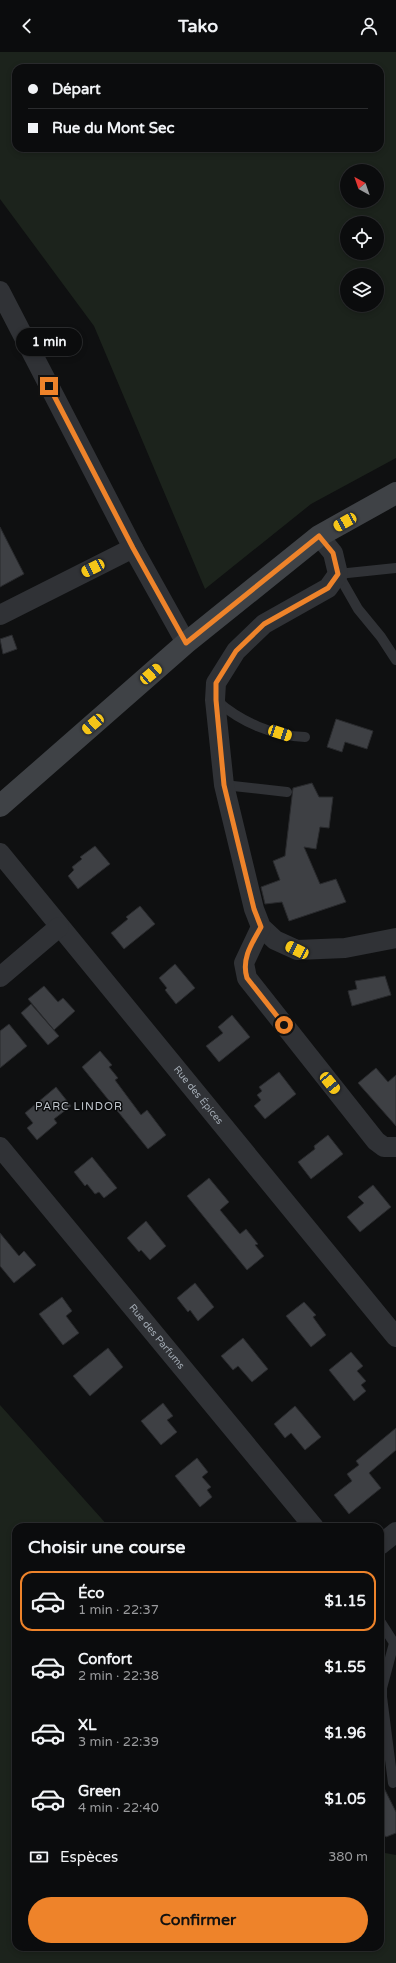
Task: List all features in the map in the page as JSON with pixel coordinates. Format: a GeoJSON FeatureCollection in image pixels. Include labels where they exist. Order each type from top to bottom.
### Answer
{"type":"FeatureCollection","features":[{"type":"Feature","properties":{"kind":"street"},"geometry":{"type":"LineString","coordinates":[[0,291],[133,548],[186,643]]}},
{"type":"Feature","properties":{"kind":"street"},"geometry":{"type":"LineString","coordinates":[[0,806],[186,643],[319,536],[396,493]]}},
{"type":"Feature","properties":{"kind":"street"},"geometry":{"type":"LineString","coordinates":[[319,536],[333,553],[338,574],[328,588],[264,624],[236,651],[216,683],[216,700],[224,785],[254,909],[261,927],[275,940],[297,950],[345,948],[396,938]]}},
{"type":"Feature","properties":{"kind":"street"},"geometry":{"type":"LineString","coordinates":[[0,615],[133,548]]}},
{"type":"Feature","properties":{"kind":"street","name":"Rue des Épices"},"geometry":{"type":"LineString","coordinates":[[0,853],[396,1337]]}},
{"type":"Feature","properties":{"kind":"street"},"geometry":{"type":"LineString","coordinates":[[0,977],[59,927]]}},
{"type":"Feature","properties":{"kind":"street"},"geometry":{"type":"LineString","coordinates":[[261,927],[244,963],[247,978],[376,1141],[384,1147],[396,1147]]}},
{"type":"Feature","properties":{"kind":"street","name":"Rue des Parfums"},"geometry":{"type":"LineString","coordinates":[[0,1147],[311,1523]]}},
{"type":"Feature","properties":{"kind":"street"},"geometry":{"type":"LineString","coordinates":[[384,1542],[396,1532]]}},
{"type":"Feature","properties":{"kind":"lane"},"geometry":{"type":"LineString","coordinates":[[396,568],[338,574],[358,609],[382,637],[396,660]]}},
{"type":"Feature","properties":{"kind":"lane"},"geometry":{"type":"LineString","coordinates":[[216,700],[232,714],[247,722],[291,736],[306,737]]}},
{"type":"Feature","properties":{"kind":"lane"},"geometry":{"type":"LineString","coordinates":[[224,785],[287,792]]}},
{"type":"Feature","properties":{"kind":"lane"},"geometry":{"type":"LineString","coordinates":[[384,1626],[395,1643],[384,1684]]}},
{"type":"Feature","properties":{"kind":"lane"},"geometry":{"type":"LineString","coordinates":[[384,1708],[393,1782]]}},
{"type":"Feature","properties":{"kind":"shaded area"},"geometry":{"type":"Polygon","coordinates":[[[0,52],[396,52],[396,458],[311,504],[205,589],[94,326],[0,199],[0,52]]]}},
{"type":"Feature","properties":{"kind":"shaded area"},"geometry":{"type":"Polygon","coordinates":[[[0,1405],[105,1523],[12,1523],[12,1951],[384,1951],[384,1853],[396,1855],[396,1963],[0,1963],[0,1405]]]}},
{"type":"Feature","properties":{"kind":"building"},"geometry":{"type":"Polygon","coordinates":[[[0,527],[24,574],[0,587],[0,527]]]}},
{"type":"Feature","properties":{"kind":"building"},"geometry":{"type":"Polygon","coordinates":[[[12,635],[17,649],[3,654],[0,639],[12,635]]]}},
{"type":"Feature","properties":{"kind":"building"},"geometry":{"type":"Polygon","coordinates":[[[336,719],[373,731],[367,749],[345,742],[342,752],[327,747],[336,719]]]}},
{"type":"Feature","properties":{"kind":"building"},"geometry":{"type":"Polygon","coordinates":[[[312,783],[319,797],[333,797],[329,828],[320,827],[316,849],[304,847],[320,884],[336,879],[346,902],[289,921],[282,902],[265,904],[261,887],[280,880],[273,861],[285,856],[293,788],[312,783]]]}},
{"type":"Feature","properties":{"kind":"building"},"geometry":{"type":"Polygon","coordinates":[[[95,846],[110,864],[78,889],[68,876],[74,870],[72,867],[82,859],[80,857],[95,846]]]}},
{"type":"Feature","properties":{"kind":"building"},"geometry":{"type":"Polygon","coordinates":[[[140,906],[155,924],[124,949],[111,933],[128,919],[126,917],[140,906]]]}},
{"type":"Feature","properties":{"kind":"building"},"geometry":{"type":"Polygon","coordinates":[[[175,964],[195,988],[176,1004],[165,990],[167,988],[159,978],[175,964]]]}},
{"type":"Feature","properties":{"kind":"building"},"geometry":{"type":"Polygon","coordinates":[[[385,976],[391,995],[352,1006],[348,991],[357,989],[355,981],[385,976]]]}},
{"type":"Feature","properties":{"kind":"building"},"geometry":{"type":"Polygon","coordinates":[[[44,986],[58,1002],[63,998],[75,1011],[54,1030],[28,999],[44,986]]]}},
{"type":"Feature","properties":{"kind":"building"},"geometry":{"type":"Polygon","coordinates":[[[31,1004],[59,1036],[48,1045],[21,1013],[31,1004]]]}},
{"type":"Feature","properties":{"kind":"building"},"geometry":{"type":"Polygon","coordinates":[[[232,1015],[250,1037],[219,1062],[206,1046],[223,1033],[218,1027],[232,1015]]]}},
{"type":"Feature","properties":{"kind":"building"},"geometry":{"type":"Polygon","coordinates":[[[9,1024],[27,1046],[0,1068],[0,1031],[9,1024]]]}},
{"type":"Feature","properties":{"kind":"building"},"geometry":{"type":"Polygon","coordinates":[[[100,1051],[112,1065],[109,1067],[118,1078],[115,1080],[141,1115],[147,1110],[166,1135],[148,1149],[82,1067],[100,1051]]]}},
{"type":"Feature","properties":{"kind":"building"},"geometry":{"type":"Polygon","coordinates":[[[376,1068],[388,1082],[396,1075],[396,1126],[358,1083],[376,1068]]]}},
{"type":"Feature","properties":{"kind":"building"},"geometry":{"type":"Polygon","coordinates":[[[279,1072],[296,1094],[265,1119],[254,1106],[261,1100],[257,1095],[262,1091],[259,1087],[279,1072]]]}},
{"type":"Feature","properties":{"kind":"building"},"geometry":{"type":"Polygon","coordinates":[[[56,1087],[71,1106],[54,1119],[57,1123],[37,1140],[27,1128],[33,1123],[25,1113],[56,1087]]]}},
{"type":"Feature","properties":{"kind":"building"},"geometry":{"type":"Polygon","coordinates":[[[328,1135],[343,1154],[311,1179],[298,1162],[315,1149],[314,1146],[328,1135]]]}},
{"type":"Feature","properties":{"kind":"building"},"geometry":{"type":"Polygon","coordinates":[[[92,1157],[117,1188],[104,1198],[99,1192],[95,1194],[87,1184],[85,1186],[74,1172],[92,1157]]]}},
{"type":"Feature","properties":{"kind":"building"},"geometry":{"type":"Polygon","coordinates":[[[209,1178],[229,1202],[220,1210],[240,1234],[246,1229],[258,1244],[255,1245],[264,1256],[247,1270],[187,1196],[209,1178]]]}},
{"type":"Feature","properties":{"kind":"building"},"geometry":{"type":"Polygon","coordinates":[[[373,1185],[391,1207],[360,1232],[347,1217],[364,1203],[358,1197],[373,1185]]]}},
{"type":"Feature","properties":{"kind":"building"},"geometry":{"type":"Polygon","coordinates":[[[146,1221],[166,1246],[150,1260],[141,1250],[139,1252],[127,1238],[146,1221]]]}},
{"type":"Feature","properties":{"kind":"building"},"geometry":{"type":"Polygon","coordinates":[[[0,1233],[19,1256],[24,1251],[36,1265],[14,1283],[0,1266],[0,1233]]]}},
{"type":"Feature","properties":{"kind":"building"},"geometry":{"type":"Polygon","coordinates":[[[195,1283],[214,1307],[198,1321],[190,1310],[188,1312],[177,1298],[195,1283]]]}},
{"type":"Feature","properties":{"kind":"building"},"geometry":{"type":"Polygon","coordinates":[[[62,1297],[72,1311],[66,1316],[79,1333],[63,1345],[39,1314],[62,1297]]]}},
{"type":"Feature","properties":{"kind":"building"},"geometry":{"type":"Polygon","coordinates":[[[304,1302],[316,1315],[313,1317],[326,1335],[311,1347],[286,1316],[304,1302]]]}},
{"type":"Feature","properties":{"kind":"building"},"geometry":{"type":"Polygon","coordinates":[[[243,1338],[268,1369],[252,1382],[238,1366],[233,1370],[221,1356],[243,1338]]]}},
{"type":"Feature","properties":{"kind":"building"},"geometry":{"type":"Polygon","coordinates":[[[108,1348],[123,1367],[90,1396],[73,1376],[108,1348]]]}},
{"type":"Feature","properties":{"kind":"building"},"geometry":{"type":"Polygon","coordinates":[[[351,1352],[363,1366],[357,1371],[366,1381],[361,1385],[366,1391],[354,1401],[329,1370],[351,1352]]]}},
{"type":"Feature","properties":{"kind":"building"},"geometry":{"type":"Polygon","coordinates":[[[163,1403],[173,1416],[167,1420],[177,1432],[161,1445],[141,1421],[163,1403]]]}},
{"type":"Feature","properties":{"kind":"building"},"geometry":{"type":"Polygon","coordinates":[[[295,1406],[321,1437],[305,1450],[291,1433],[285,1438],[274,1424],[295,1406]]]}},
{"type":"Feature","properties":{"kind":"building"},"geometry":{"type":"Polygon","coordinates":[[[396,1428],[396,1450],[369,1473],[381,1488],[349,1514],[334,1495],[352,1481],[347,1474],[359,1465],[356,1461],[396,1428]]]}},
{"type":"Feature","properties":{"kind":"building"},"geometry":{"type":"Polygon","coordinates":[[[197,1458],[208,1472],[202,1477],[211,1487],[207,1490],[212,1497],[200,1507],[175,1476],[197,1458]]]}},
{"type":"Feature","properties":{"kind":"building"},"geometry":{"type":"Polygon","coordinates":[[[384,1788],[396,1812],[396,1833],[386,1837],[384,1835],[384,1788]]]}},
{"type":"Feature","properties":{"kind":"district","name":"PARC LINDOR"},"geometry":{"type":"Point","coordinates":[79,1106]}},
{"type":"Feature","properties":{"kind":"route"},"geometry":{"type":"LineString","coordinates":[[49,386],[133,548],[186,643],[319,536],[333,553],[338,574],[328,588],[264,624],[236,651],[216,683],[216,700],[224,785],[254,909],[261,927],[254,939],[244,963],[245,971],[247,978],[256,991],[284,1025]]}}]}
